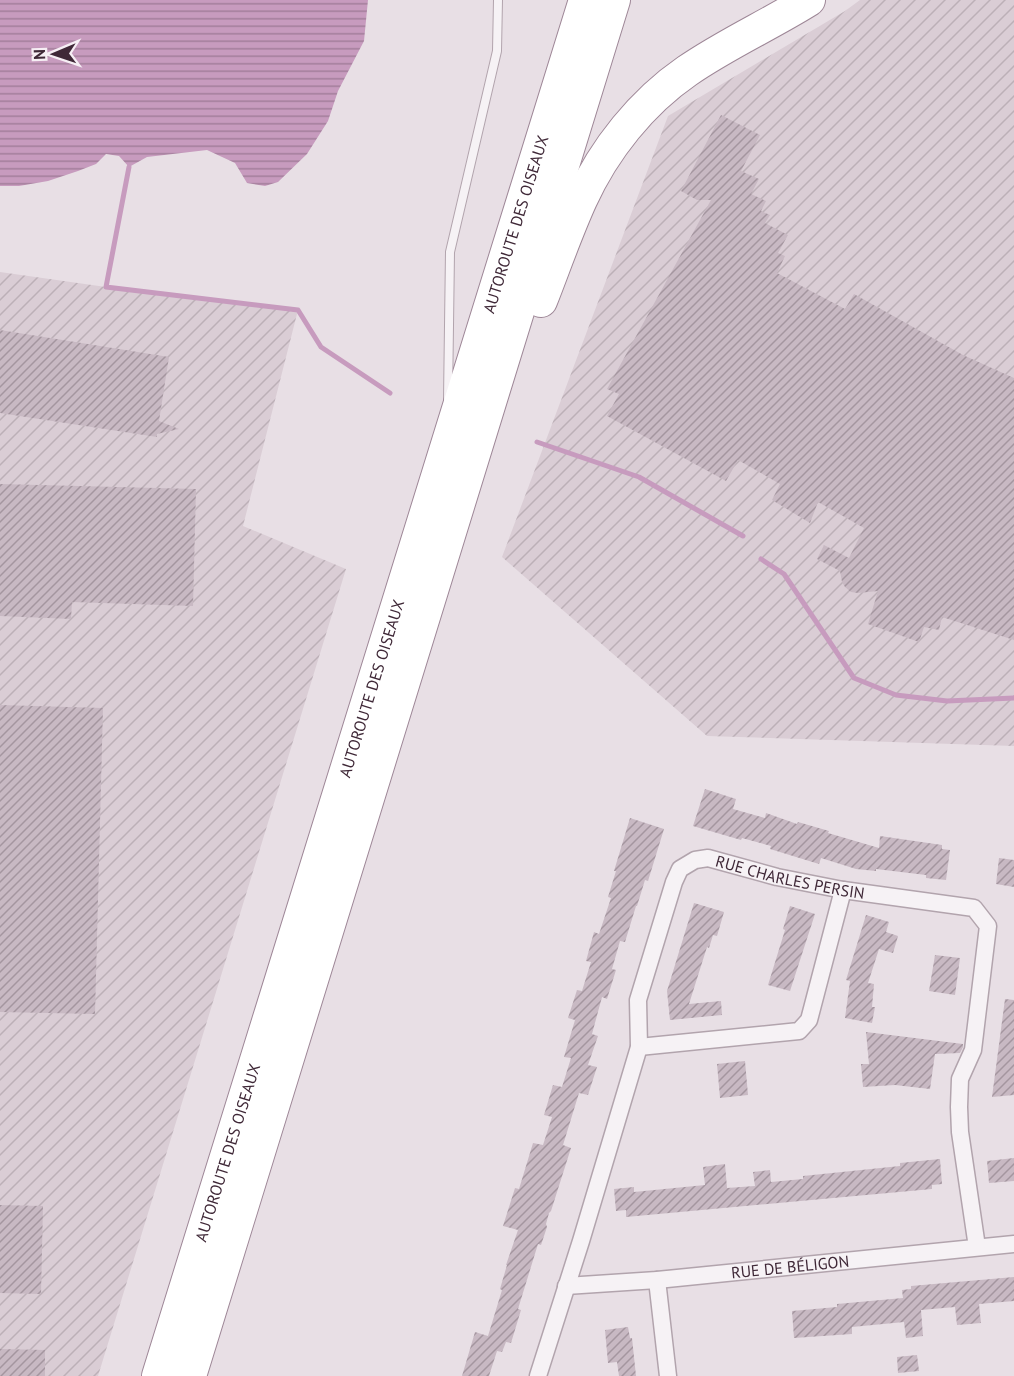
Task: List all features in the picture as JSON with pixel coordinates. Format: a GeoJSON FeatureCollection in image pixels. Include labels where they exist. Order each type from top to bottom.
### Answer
{"type":"FeatureCollection","features":[{"type":"Feature","properties":{"kind":"highway","name":"AUTOROUTE DES OISEAUX"},"geometry":{"type":"LineString","coordinates":[[158,1376],[585,0]]}},
{"type":"Feature","properties":{"kind":"highway","name":"AUTOROUTE DES OISEAUX"},"geometry":{"type":"LineString","coordinates":[[190,1376],[614,0]]}},
{"type":"Feature","properties":{"kind":"highway"},"geometry":{"type":"LineString","coordinates":[[438,568],[570,226],[601,163],[619,136],[640,112],[687,71],[809,0]]}},
{"type":"Feature","properties":{"kind":"street","name":"RUE CHARLES PERSIN"},"geometry":{"type":"LineString","coordinates":[[538,1376],[639,1047],[638,1000],[674,882],[680,869],[695,860],[708,858],[777,877],[843,890],[974,908],[988,926],[973,1050],[960,1079],[959,1107],[960,1132],[977,1247]]}},
{"type":"Feature","properties":{"kind":"street"},"geometry":{"type":"LineString","coordinates":[[639,1047],[799,1031],[809,1020],[843,890]]}},
{"type":"Feature","properties":{"kind":"street","name":"RUE DE BÉLIGON"},"geometry":{"type":"LineString","coordinates":[[566,1286],[657,1280],[1014,1244]]}},
{"type":"Feature","properties":{"kind":"street"},"geometry":{"type":"LineString","coordinates":[[657,1280],[668,1376]]}},
{"type":"Feature","properties":{"kind":"lane"},"geometry":{"type":"LineString","coordinates":[[448,444],[450,252],[497,51],[498,0]]}},
{"type":"Feature","properties":{"kind":"shaded area"},"geometry":{"type":"Polygon","coordinates":[[[0,0],[368,0],[364,41],[338,91],[328,121],[307,154],[278,182],[265,186],[247,183],[235,163],[207,150],[147,157],[129,167],[119,156],[106,154],[96,164],[48,181],[19,186],[0,186],[0,0]]]}},
{"type":"Feature","properties":{"kind":"shaded area"},"geometry":{"type":"Polygon","coordinates":[[[860,0],[1014,0],[1014,746],[707,736],[502,557],[668,116],[860,0]]]}},
{"type":"Feature","properties":{"kind":"shaded area"},"geometry":{"type":"Polygon","coordinates":[[[0,272],[298,310],[243,526],[346,569],[98,1376],[0,1376],[0,272]]]}},
{"type":"Feature","properties":{"kind":"building"},"geometry":{"type":"Polygon","coordinates":[[[721,115],[760,135],[741,171],[759,179],[751,194],[766,201],[761,211],[770,215],[765,223],[788,235],[778,253],[785,256],[777,273],[845,309],[854,294],[963,355],[1014,378],[1014,640],[942,617],[939,630],[924,627],[919,642],[868,624],[878,591],[851,592],[842,582],[840,571],[817,559],[824,545],[849,558],[864,528],[818,502],[810,523],[772,500],[780,484],[738,460],[726,481],[607,416],[619,394],[607,389],[711,200],[697,200],[681,191],[721,115]]]}},
{"type":"Feature","properties":{"kind":"building"},"geometry":{"type":"Polygon","coordinates":[[[0,330],[169,357],[159,421],[179,429],[157,434],[157,437],[0,413],[0,330]]]}},
{"type":"Feature","properties":{"kind":"building"},"geometry":{"type":"Polygon","coordinates":[[[0,484],[196,489],[193,606],[72,602],[71,619],[0,616],[0,484]]]}},
{"type":"Feature","properties":{"kind":"building"},"geometry":{"type":"Polygon","coordinates":[[[0,705],[103,708],[95,1014],[0,1012],[0,705]]]}},
{"type":"Feature","properties":{"kind":"building"},"geometry":{"type":"Polygon","coordinates":[[[705,789],[736,799],[733,809],[765,818],[766,813],[879,848],[880,836],[942,845],[942,849],[950,850],[946,880],[926,878],[926,875],[856,869],[821,858],[819,864],[770,849],[771,846],[693,826],[705,789]]]}},
{"type":"Feature","properties":{"kind":"building"},"geometry":{"type":"Polygon","coordinates":[[[630,818],[664,829],[648,881],[645,880],[625,942],[620,941],[612,969],[616,970],[607,999],[602,997],[592,1034],[598,1036],[588,1065],[597,1067],[588,1095],[579,1093],[563,1145],[571,1148],[549,1213],[547,1227],[541,1245],[538,1244],[518,1309],[521,1310],[511,1343],[506,1342],[502,1352],[497,1351],[489,1376],[462,1376],[475,1332],[488,1336],[502,1290],[500,1289],[506,1265],[518,1230],[503,1226],[515,1188],[519,1189],[533,1143],[543,1145],[552,1117],[544,1115],[553,1085],[562,1087],[571,1058],[564,1057],[575,1020],[568,1018],[577,990],[582,991],[591,962],[586,961],[594,932],[599,934],[611,898],[608,897],[616,871],[614,871],[630,818]]]}},
{"type":"Feature","properties":{"kind":"building"},"geometry":{"type":"Polygon","coordinates":[[[999,858],[1014,860],[1014,887],[996,884],[999,858]]]}},
{"type":"Feature","properties":{"kind":"building"},"geometry":{"type":"Polygon","coordinates":[[[694,903],[724,912],[717,936],[713,935],[709,948],[707,947],[689,1004],[721,1001],[722,1015],[670,1020],[667,991],[694,903]]]}},
{"type":"Feature","properties":{"kind":"building"},"geometry":{"type":"Polygon","coordinates":[[[790,906],[815,914],[790,991],[768,985],[790,906]]]}},
{"type":"Feature","properties":{"kind":"building"},"geometry":{"type":"Polygon","coordinates":[[[866,915],[889,922],[886,932],[898,936],[893,953],[879,949],[868,983],[874,984],[872,1007],[875,1007],[872,1023],[845,1018],[850,981],[846,980],[866,915]]]}},
{"type":"Feature","properties":{"kind":"building"},"geometry":{"type":"Polygon","coordinates":[[[935,955],[960,958],[955,995],[929,991],[935,955]]]}},
{"type":"Feature","properties":{"kind":"building"},"geometry":{"type":"Polygon","coordinates":[[[1005,999],[1014,1000],[1014,1095],[992,1097],[1005,999]]]}},
{"type":"Feature","properties":{"kind":"building"},"geometry":{"type":"Polygon","coordinates":[[[866,1032],[963,1044],[963,1047],[960,1053],[935,1054],[930,1089],[895,1085],[863,1087],[861,1064],[869,1064],[866,1032]]]}},
{"type":"Feature","properties":{"kind":"building"},"geometry":{"type":"Polygon","coordinates":[[[745,1061],[748,1095],[720,1098],[717,1064],[745,1061]]]}},
{"type":"Feature","properties":{"kind":"building"},"geometry":{"type":"Polygon","coordinates":[[[1014,1158],[1014,1181],[989,1183],[987,1161],[1014,1158]]]}},
{"type":"Feature","properties":{"kind":"building"},"geometry":{"type":"Polygon","coordinates":[[[940,1159],[942,1184],[932,1185],[932,1189],[626,1217],[626,1210],[616,1211],[614,1189],[634,1187],[634,1192],[705,1185],[703,1167],[725,1164],[727,1188],[755,1186],[753,1172],[770,1170],[771,1182],[940,1159]]]}},
{"type":"Feature","properties":{"kind":"building"},"geometry":{"type":"Polygon","coordinates":[[[0,1205],[43,1206],[41,1294],[0,1293],[0,1205]]]}},
{"type":"Feature","properties":{"kind":"building"},"geometry":{"type":"Polygon","coordinates":[[[1014,1277],[1014,1301],[979,1304],[981,1323],[957,1325],[955,1307],[921,1310],[923,1336],[906,1338],[904,1322],[852,1327],[852,1334],[794,1338],[792,1311],[903,1298],[902,1290],[911,1289],[911,1286],[1014,1277]]]}},
{"type":"Feature","properties":{"kind":"building"},"geometry":{"type":"Polygon","coordinates":[[[628,1327],[630,1338],[632,1338],[636,1376],[619,1376],[617,1362],[608,1363],[605,1330],[628,1327]]]}},
{"type":"Feature","properties":{"kind":"building"},"geometry":{"type":"Polygon","coordinates":[[[0,1349],[45,1350],[45,1376],[0,1376],[0,1349]]]}},
{"type":"Feature","properties":{"kind":"building"},"geometry":{"type":"Polygon","coordinates":[[[917,1355],[919,1371],[898,1373],[897,1357],[917,1355]]]}},
{"type":"Feature","properties":{"kind":"waterway"},"geometry":{"type":"LineString","coordinates":[[129,167],[106,287],[298,310],[321,347],[390,393]]}},
{"type":"Feature","properties":{"kind":"waterway"},"geometry":{"type":"LineString","coordinates":[[537,442],[639,477],[743,536]]}},
{"type":"Feature","properties":{"kind":"waterway"},"geometry":{"type":"LineString","coordinates":[[761,559],[784,574],[854,678],[896,695],[947,701],[1014,698]]}}]}
